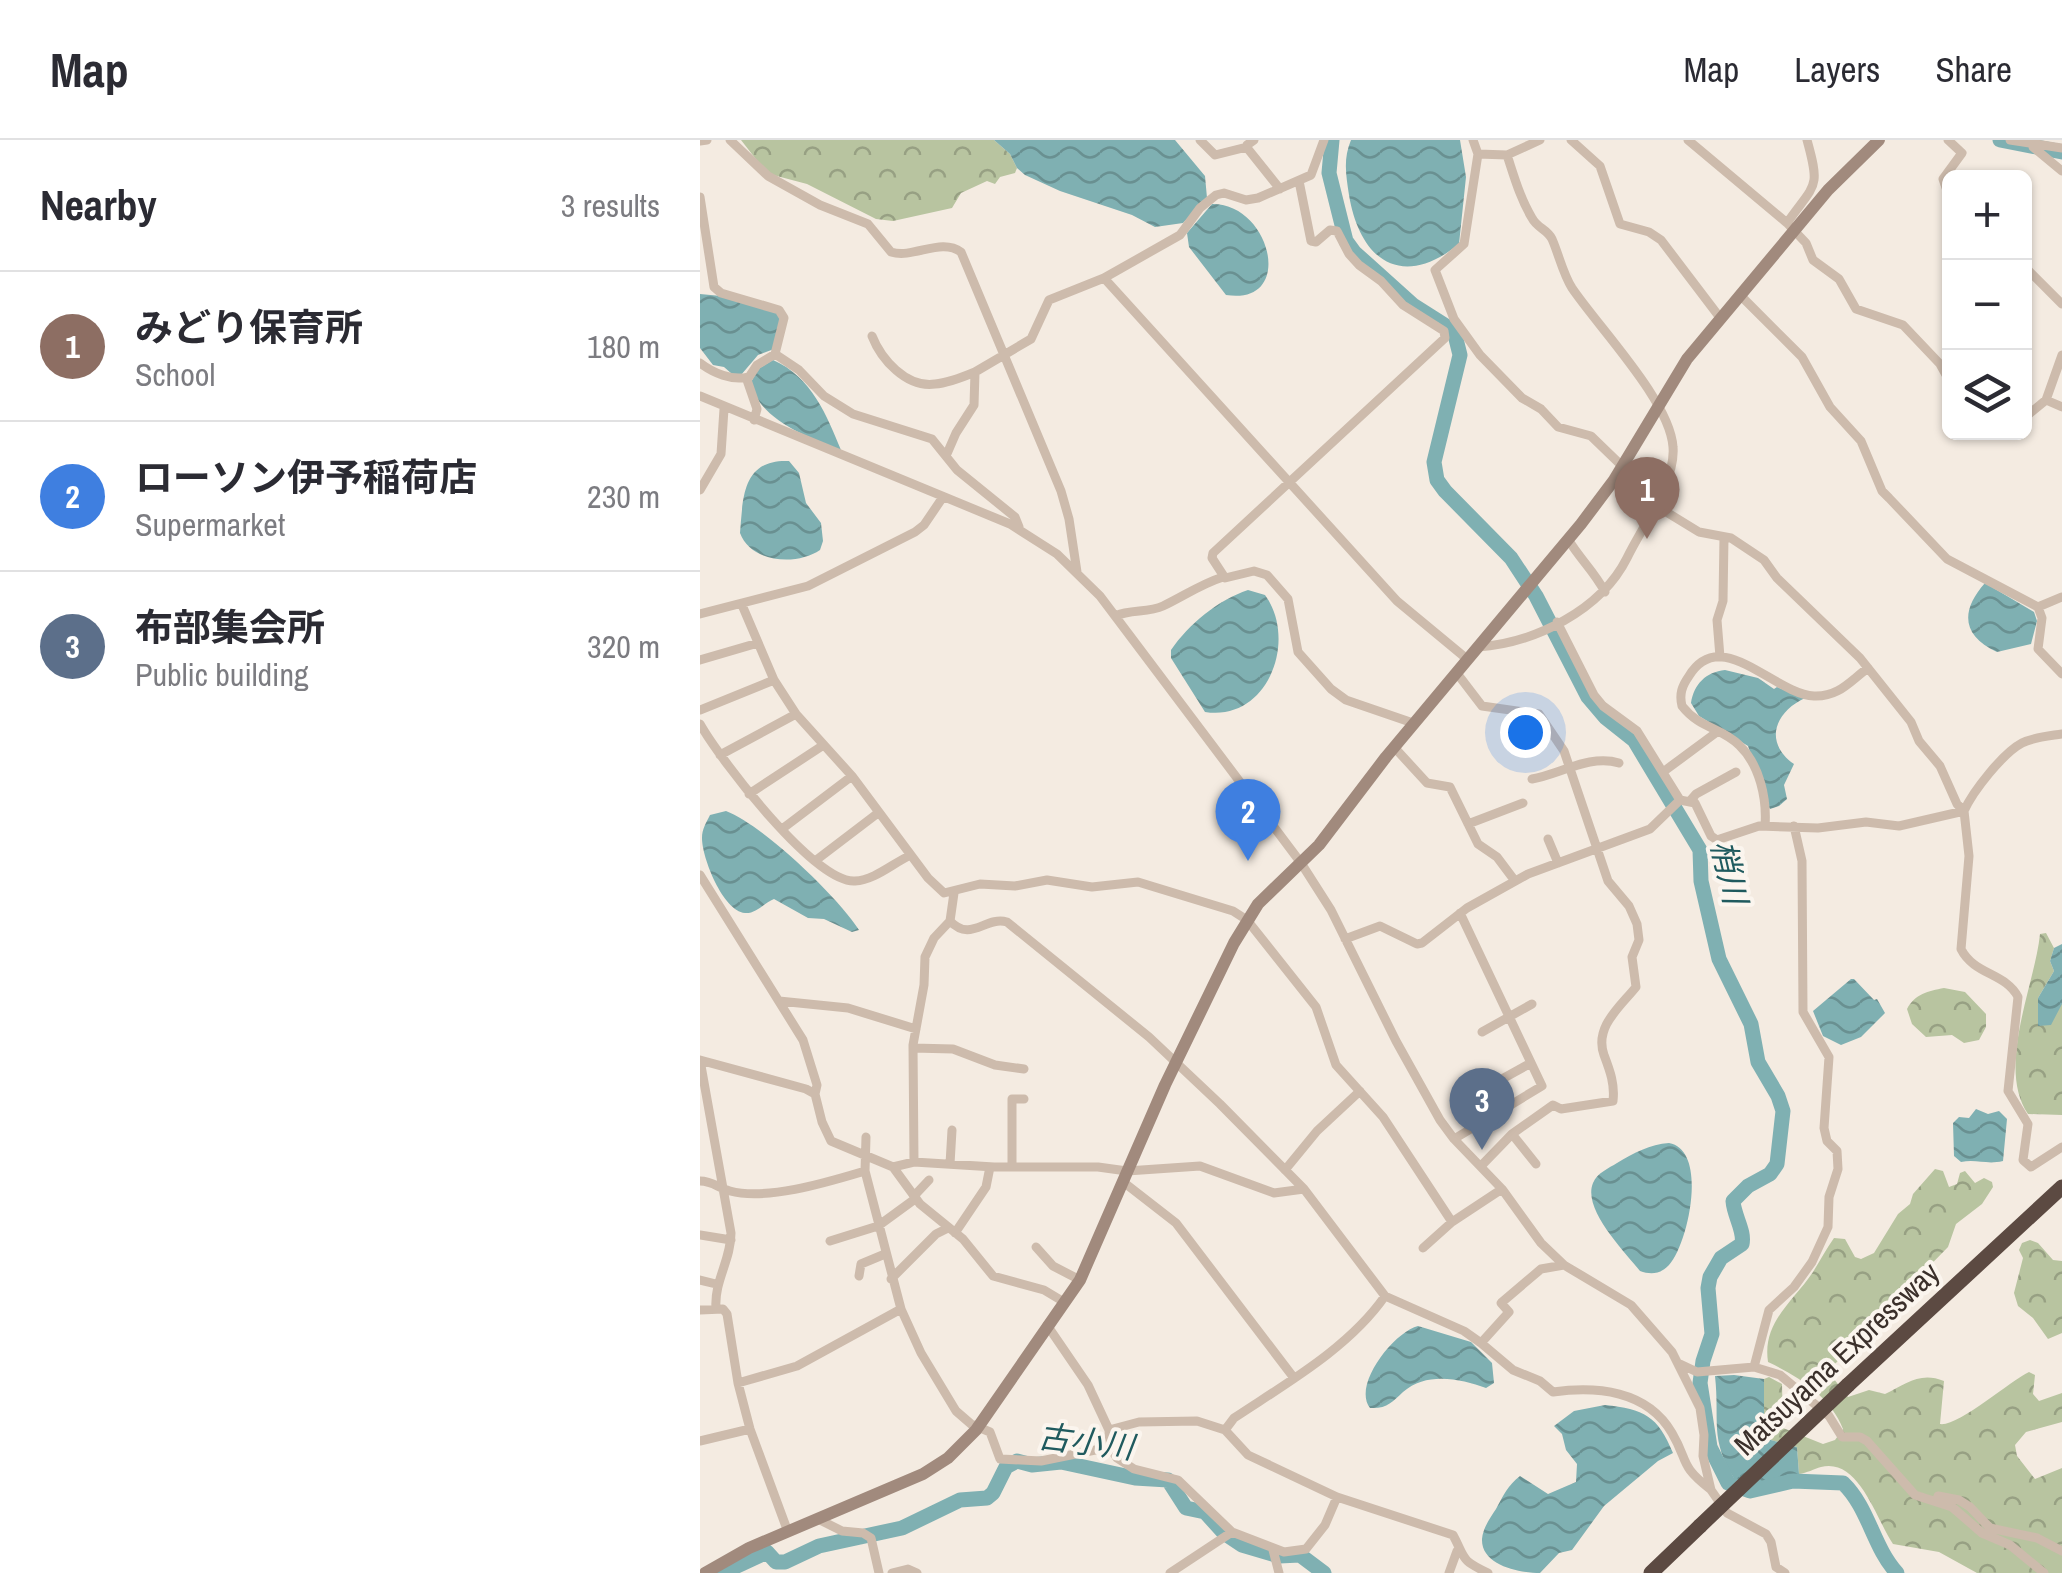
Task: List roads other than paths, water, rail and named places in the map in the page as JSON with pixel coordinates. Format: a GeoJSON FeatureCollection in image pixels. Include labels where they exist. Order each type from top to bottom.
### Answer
{"type":"FeatureCollection","features":[{"type":"Feature","properties":{"kind":"highway","name":"Matsuyama Expressway"},"geometry":{"type":"LineString","coordinates":[[1651,1573],[2062,1187]]}},
{"type":"Feature","properties":{"kind":"street"},"geometry":{"type":"LineString","coordinates":[[1200,140],[1215,155],[1251,144],[1280,189]]}},
{"type":"Feature","properties":{"kind":"street"},"geometry":{"type":"LineString","coordinates":[[872,336],[889,366],[924,384],[975,372],[1031,339],[1049,300],[1104,278],[1180,235],[1200,208],[1216,196],[1224,194],[1246,200],[1311,175],[1324,140]]}},
{"type":"Feature","properties":{"kind":"street"},"geometry":{"type":"LineString","coordinates":[[1474,140],[1478,154],[1464,244],[1435,270],[1454,319],[1480,355],[1522,398],[1558,427],[1591,436],[1622,466]]}},
{"type":"Feature","properties":{"kind":"street"},"geometry":{"type":"LineString","coordinates":[[1478,154],[1507,155],[1540,140]]}},
{"type":"Feature","properties":{"kind":"street"},"geometry":{"type":"LineString","coordinates":[[1571,140],[1600,166],[1620,224],[1649,232],[1661,240],[1721,319]]}},
{"type":"Feature","properties":{"kind":"street"},"geometry":{"type":"LineString","coordinates":[[1688,140],[1790,227],[1806,243],[1813,260],[1839,279],[1856,308],[1903,325],[1942,368]]}},
{"type":"Feature","properties":{"kind":"street"},"geometry":{"type":"LineString","coordinates":[[705,1573],[726,1560],[923,1474],[956,1451],[978,1426],[1080,1280],[1176,1061],[1246,920],[1272,888],[1319,844],[1413,723],[1614,480],[1687,359],[1741,296],[1811,192],[1817,179],[1807,140]]}},
{"type":"Feature","properties":{"kind":"street"},"geometry":{"type":"LineString","coordinates":[[1790,227],[1878,140]]}},
{"type":"Feature","properties":{"kind":"street"},"geometry":{"type":"LineString","coordinates":[[1948,140],[1962,153],[1950,170]]}},
{"type":"Feature","properties":{"kind":"street"},"geometry":{"type":"LineString","coordinates":[[2010,140],[2062,148]]}},
{"type":"Feature","properties":{"kind":"street"},"geometry":{"type":"LineString","coordinates":[[735,142],[768,176],[820,205],[868,224],[891,252],[906,254],[955,247],[961,252],[1066,505],[1078,575]]}},
{"type":"Feature","properties":{"kind":"street"},"geometry":{"type":"LineString","coordinates":[[2031,146],[2062,171]]}},
{"type":"Feature","properties":{"kind":"street"},"geometry":{"type":"LineString","coordinates":[[1478,647],[1524,638],[1605,592],[1618,577],[1654,507],[1670,473],[1674,450],[1658,403],[1568,283],[1551,238],[1533,220],[1520,196],[1507,155]]}},
{"type":"Feature","properties":{"kind":"street"},"geometry":{"type":"LineString","coordinates":[[1223,577],[1213,553],[1445,338],[1444,331],[1404,305],[1348,254],[1336,230],[1310,242],[1300,181]]}},
{"type":"Feature","properties":{"kind":"street"},"geometry":{"type":"LineString","coordinates":[[700,197],[705,282],[721,293],[780,310],[784,318],[776,354],[757,365],[749,377],[748,389],[757,409],[754,420]]}},
{"type":"Feature","properties":{"kind":"street"},"geometry":{"type":"LineString","coordinates":[[2032,274],[2062,304]]}},
{"type":"Feature","properties":{"kind":"street"},"geometry":{"type":"LineString","coordinates":[[1104,278],[1397,600],[1467,659]]}},
{"type":"Feature","properties":{"kind":"street"},"geometry":{"type":"LineString","coordinates":[[1741,296],[1802,357],[1830,407],[1861,440],[1882,491],[1955,565],[2038,607],[2042,618],[2038,650],[2062,674]]}},
{"type":"Feature","properties":{"kind":"street"},"geometry":{"type":"LineString","coordinates":[[776,354],[824,396],[853,414],[879,425],[926,436],[957,470],[1014,517],[1020,530]]}},
{"type":"Feature","properties":{"kind":"street"},"geometry":{"type":"LineString","coordinates":[[2032,411],[2046,400],[2062,355]]}},
{"type":"Feature","properties":{"kind":"street"},"geometry":{"type":"LineString","coordinates":[[700,363],[736,378],[749,377]]}},
{"type":"Feature","properties":{"kind":"street"},"geometry":{"type":"LineString","coordinates":[[946,456],[974,405],[975,372]]}},
{"type":"Feature","properties":{"kind":"street"},"geometry":{"type":"LineString","coordinates":[[700,396],[1020,530],[1056,554],[1078,575],[1115,616],[1300,863],[1331,910],[1396,1041],[1454,1139],[1502,1189],[1541,1243],[1564,1265],[1631,1306],[1654,1328],[1678,1362],[1700,1408],[1703,1456],[1711,1490]]}},
{"type":"Feature","properties":{"kind":"street"},"geometry":{"type":"LineString","coordinates":[[2046,400],[2062,407]]}},
{"type":"Feature","properties":{"kind":"street"},"geometry":{"type":"LineString","coordinates":[[700,490],[721,454],[724,409]]}},
{"type":"Feature","properties":{"kind":"street"},"geometry":{"type":"LineString","coordinates":[[1614,480],[1699,532],[1738,541],[1764,560],[1777,578],[1868,668],[1911,722],[1964,811],[1969,869],[1960,949],[1968,963],[2009,984],[2018,997],[2008,1091],[2028,1124],[2023,1160],[2031,1167],[2062,1148]]}},
{"type":"Feature","properties":{"kind":"street"},"geometry":{"type":"LineString","coordinates":[[700,614],[808,586],[840,572],[915,532],[943,497]]}},
{"type":"Feature","properties":{"kind":"street"},"geometry":{"type":"LineString","coordinates":[[1720,656],[1717,620],[1722,601],[1724,537]]}},
{"type":"Feature","properties":{"kind":"street"},"geometry":{"type":"LineString","coordinates":[[1568,538],[1605,592]]}},
{"type":"Feature","properties":{"kind":"street"},"geometry":{"type":"LineString","coordinates":[[1115,616],[1162,607],[1193,588],[1223,577],[1254,571],[1268,575],[1288,600],[1298,652],[1331,689],[1346,700],[1413,723]]}},
{"type":"Feature","properties":{"kind":"street"},"geometry":{"type":"LineString","coordinates":[[2038,607],[2062,597]]}},
{"type":"Feature","properties":{"kind":"street"},"geometry":{"type":"LineString","coordinates":[[742,605],[774,680],[796,714],[852,776],[936,888],[954,893],[980,884],[1015,886],[1047,880],[1092,887],[1138,882],[1234,911],[1246,920],[1316,1006],[1336,1065],[1382,1117],[1452,1222]]}},
{"type":"Feature","properties":{"kind":"street"},"geometry":{"type":"LineString","coordinates":[[1552,625],[1603,706],[1637,731],[1685,801],[1698,806],[1711,836],[1717,840],[1765,826],[1828,827],[1866,822],[1898,826],[1964,811],[2015,748],[2031,740],[2062,734]]}},
{"type":"Feature","properties":{"kind":"street"},"geometry":{"type":"LineString","coordinates":[[700,660],[758,643]]}},
{"type":"Feature","properties":{"kind":"street"},"geometry":{"type":"LineString","coordinates":[[1674,685],[1704,660],[1720,656],[1734,659],[1782,687],[1811,696],[1840,692],[1868,668]]}},
{"type":"Feature","properties":{"kind":"street"},"geometry":{"type":"LineString","coordinates":[[1695,667],[1682,689],[1682,706],[1692,720],[1740,745],[1756,770],[1766,802],[1765,826]]}},
{"type":"Feature","properties":{"kind":"street"},"geometry":{"type":"LineString","coordinates":[[1456,672],[1482,706],[1539,714],[1564,751],[1608,881],[1629,906],[1637,924],[1640,940],[1632,957],[1637,983],[1602,1035],[1614,1087],[1613,1101],[1562,1109],[1553,1105],[1460,913]]}},
{"type":"Feature","properties":{"kind":"street"},"geometry":{"type":"LineString","coordinates":[[700,710],[774,680]]}},
{"type":"Feature","properties":{"kind":"street"},"geometry":{"type":"LineString","coordinates":[[720,756],[796,714]]}},
{"type":"Feature","properties":{"kind":"street"},"geometry":{"type":"LineString","coordinates":[[700,724],[749,794],[815,860],[845,880],[853,882],[888,869],[911,855]]}},
{"type":"Feature","properties":{"kind":"street"},"geometry":{"type":"LineString","coordinates":[[1663,772],[1717,732]]}},
{"type":"Feature","properties":{"kind":"street"},"geometry":{"type":"LineString","coordinates":[[749,794],[822,746]]}},
{"type":"Feature","properties":{"kind":"street"},"geometry":{"type":"LineString","coordinates":[[1394,747],[1431,786],[1450,787],[1478,844],[1497,856],[1515,881]]}},
{"type":"Feature","properties":{"kind":"street"},"geometry":{"type":"LineString","coordinates":[[1532,779],[1610,760],[1619,763]]}},
{"type":"Feature","properties":{"kind":"street"},"geometry":{"type":"LineString","coordinates":[[1345,939],[1380,926],[1416,944],[1422,943],[1460,913],[1515,881],[1650,830],[1685,801],[1736,772]]}},
{"type":"Feature","properties":{"kind":"street"},"geometry":{"type":"LineString","coordinates":[[782,829],[852,776]]}},
{"type":"Feature","properties":{"kind":"street"},"geometry":{"type":"LineString","coordinates":[[1468,824],[1523,803]]}},
{"type":"Feature","properties":{"kind":"street"},"geometry":{"type":"LineString","coordinates":[[815,860],[878,812]]}},
{"type":"Feature","properties":{"kind":"street"},"geometry":{"type":"LineString","coordinates":[[1754,1367],[1769,1310],[1794,1287],[1828,1227],[1830,1196],[1838,1169],[1837,1151],[1827,1140],[1824,1128],[1829,1056],[1803,1012],[1802,862],[1794,826]]}},
{"type":"Feature","properties":{"kind":"street"},"geometry":{"type":"LineString","coordinates":[[1548,839],[1558,863]]}},
{"type":"Feature","properties":{"kind":"street"},"geometry":{"type":"LineString","coordinates":[[700,875],[810,1058],[817,1085],[814,1094]]}},
{"type":"Feature","properties":{"kind":"street"},"geometry":{"type":"LineString","coordinates":[[914,1162],[913,1048],[924,985],[924,957],[934,938],[950,921],[954,893]]}},
{"type":"Feature","properties":{"kind":"street"},"geometry":{"type":"LineString","coordinates":[[950,921],[958,930],[967,932],[1001,919],[1007,922],[1176,1061],[1304,1189],[1384,1296],[1464,1331],[1513,1370],[1553,1392],[1592,1389],[1636,1400],[1662,1420],[1675,1439],[1686,1468],[1711,1490],[1728,1513],[1766,1534],[1776,1568],[1785,1573]]}},
{"type":"Feature","properties":{"kind":"street"},"geometry":{"type":"LineString","coordinates":[[779,1001],[848,1008],[916,1029]]}},
{"type":"Feature","properties":{"kind":"street"},"geometry":{"type":"LineString","coordinates":[[1482,1032],[1532,1004]]}},
{"type":"Feature","properties":{"kind":"street"},"geometry":{"type":"LineString","coordinates":[[913,1048],[953,1048],[995,1064],[1024,1069]]}},
{"type":"Feature","properties":{"kind":"street"},"geometry":{"type":"LineString","coordinates":[[716,1308],[716,1284],[724,1270],[731,1240],[700,1060],[814,1094],[831,1141],[894,1167],[914,1198],[952,1230],[993,1276],[1044,1290],[1064,1302]]}},
{"type":"Feature","properties":{"kind":"street"},"geometry":{"type":"LineString","coordinates":[[1502,1079],[1531,1063]]}},
{"type":"Feature","properties":{"kind":"street"},"geometry":{"type":"LineString","coordinates":[[1454,1139],[1542,1086]]}},
{"type":"Feature","properties":{"kind":"street"},"geometry":{"type":"LineString","coordinates":[[1286,1170],[1306,1142],[1360,1092]]}},
{"type":"Feature","properties":{"kind":"street"},"geometry":{"type":"LineString","coordinates":[[1012,1167],[1012,1099],[1024,1099]]}},
{"type":"Feature","properties":{"kind":"street"},"geometry":{"type":"LineString","coordinates":[[1481,1166],[1512,1134],[1553,1105]]}},
{"type":"Feature","properties":{"kind":"street"},"geometry":{"type":"LineString","coordinates":[[950,1164],[952,1130]]}},
{"type":"Feature","properties":{"kind":"street"},"geometry":{"type":"LineString","coordinates":[[1512,1134],[1536,1164]]}},
{"type":"Feature","properties":{"kind":"street"},"geometry":{"type":"LineString","coordinates":[[866,1137],[864,1172],[891,1279],[921,1353],[956,1411],[970,1424],[990,1432],[1004,1462],[1018,1458],[1041,1461],[1110,1447]]}},
{"type":"Feature","properties":{"kind":"street"},"geometry":{"type":"LineString","coordinates":[[894,1167],[914,1162],[1098,1167],[1125,1176],[1176,1223],[1294,1378]]}},
{"type":"Feature","properties":{"kind":"street"},"geometry":{"type":"LineString","coordinates":[[1125,1176],[1200,1166],[1274,1193],[1304,1189]]}},
{"type":"Feature","properties":{"kind":"street"},"geometry":{"type":"LineString","coordinates":[[891,1279],[936,1234],[952,1230],[986,1187],[990,1167]]}},
{"type":"Feature","properties":{"kind":"street"},"geometry":{"type":"LineString","coordinates":[[700,1181],[712,1182],[728,1191],[782,1190],[864,1172]]}},
{"type":"Feature","properties":{"kind":"street"},"geometry":{"type":"LineString","coordinates":[[830,1241],[878,1226],[914,1198],[929,1180]]}},
{"type":"Feature","properties":{"kind":"street"},"geometry":{"type":"LineString","coordinates":[[1424,1248],[1452,1222],[1502,1189]]}},
{"type":"Feature","properties":{"kind":"street"},"geometry":{"type":"LineString","coordinates":[[700,1235],[731,1240]]}},
{"type":"Feature","properties":{"kind":"street"},"geometry":{"type":"LineString","coordinates":[[1036,1247],[1053,1266],[1080,1280]]}},
{"type":"Feature","properties":{"kind":"street"},"geometry":{"type":"LineString","coordinates":[[859,1276],[862,1264],[885,1254]]}},
{"type":"Feature","properties":{"kind":"street"},"geometry":{"type":"LineString","coordinates":[[1482,1344],[1510,1312],[1502,1303],[1541,1269],[1564,1265]]}},
{"type":"Feature","properties":{"kind":"street"},"geometry":{"type":"LineString","coordinates":[[700,1280],[716,1284]]}},
{"type":"Feature","properties":{"kind":"street"},"geometry":{"type":"LineString","coordinates":[[1225,1430],[1234,1418],[1294,1378],[1375,1311],[1384,1296]]}},
{"type":"Feature","properties":{"kind":"street"},"geometry":{"type":"LineString","coordinates":[[700,1310],[716,1308],[727,1314],[750,1429],[788,1532]]}},
{"type":"Feature","properties":{"kind":"street"},"geometry":{"type":"LineString","coordinates":[[738,1382],[797,1366],[901,1309]]}},
{"type":"Feature","properties":{"kind":"street"},"geometry":{"type":"LineString","coordinates":[[1046,1325],[1076,1363],[1109,1430],[1110,1447],[1117,1458],[1134,1469],[1178,1480],[1232,1532],[1273,1550],[1295,1552],[1313,1544],[1337,1496]]}},
{"type":"Feature","properties":{"kind":"street"},"geometry":{"type":"LineString","coordinates":[[1678,1362],[1704,1372],[1754,1367],[1780,1376],[1829,1416],[1842,1437],[1860,1437],[1867,1442],[1915,1495],[1952,1507],[1982,1533],[2010,1545],[2044,1573]]}},
{"type":"Feature","properties":{"kind":"street"},"geometry":{"type":"LineString","coordinates":[[1109,1430],[1139,1422],[1180,1419],[1225,1430],[1248,1455],[1337,1496],[1447,1532],[1456,1538],[1458,1551],[1465,1560],[1488,1573]]}},
{"type":"Feature","properties":{"kind":"street"},"geometry":{"type":"LineString","coordinates":[[700,1441],[750,1429]]}},
{"type":"Feature","properties":{"kind":"street"},"geometry":{"type":"LineString","coordinates":[[1926,1498],[1958,1500],[1990,1528],[2037,1538],[2062,1551]]}},
{"type":"Feature","properties":{"kind":"street"},"geometry":{"type":"LineString","coordinates":[[818,1520],[870,1538],[879,1573]]}},
{"type":"Feature","properties":{"kind":"street"},"geometry":{"type":"LineString","coordinates":[[1170,1573],[1232,1532]]}},
{"type":"Feature","properties":{"kind":"street"},"geometry":{"type":"LineString","coordinates":[[1273,1550],[1279,1573]]}},
{"type":"Feature","properties":{"kind":"street"},"geometry":{"type":"LineString","coordinates":[[1449,1573],[1458,1551]]}},
{"type":"Feature","properties":{"kind":"street"},"geometry":{"type":"LineString","coordinates":[[892,1573],[908,1569],[917,1573]]}},
{"type":"Feature","properties":{"kind":"water"},"geometry":{"type":"Polygon","coordinates":[[[994,140],[1175,140],[1205,176],[1207,198],[1183,223],[1155,227],[1025,175],[994,140]]]}},
{"type":"Feature","properties":{"kind":"water"},"geometry":{"type":"Polygon","coordinates":[[[1351,140],[1460,140],[1466,177],[1459,244],[1419,265],[1402,266],[1374,252],[1363,237],[1349,195],[1346,160],[1351,140]]]}},
{"type":"Feature","properties":{"kind":"water"},"geometry":{"type":"Polygon","coordinates":[[[1212,204],[1232,208],[1249,219],[1261,235],[1268,271],[1262,285],[1248,294],[1226,295],[1189,247],[1187,233],[1212,204]]]}},
{"type":"Feature","properties":{"kind":"water"},"geometry":{"type":"Polygon","coordinates":[[[700,294],[721,296],[777,313],[781,319],[774,349],[758,355],[741,375],[713,365],[700,348],[700,294]]]}},
{"type":"Feature","properties":{"kind":"water"},"geometry":{"type":"Polygon","coordinates":[[[773,360],[787,367],[808,387],[824,411],[841,450],[787,426],[764,408],[750,384],[758,369],[773,360]]]}},
{"type":"Feature","properties":{"kind":"water"},"geometry":{"type":"Polygon","coordinates":[[[789,461],[799,473],[806,503],[821,523],[823,541],[820,550],[787,560],[754,551],[740,533],[744,494],[754,474],[762,466],[789,461]]]}},
{"type":"Feature","properties":{"kind":"water"},"geometry":{"type":"Polygon","coordinates":[[[1985,583],[2034,612],[2037,621],[2031,644],[1997,652],[1971,631],[1971,603],[1985,583]]]}},
{"type":"Feature","properties":{"kind":"water"},"geometry":{"type":"Polygon","coordinates":[[[1248,590],[1265,595],[1274,613],[1278,634],[1271,674],[1246,704],[1227,712],[1205,712],[1171,658],[1171,650],[1205,614],[1248,590]]]}},
{"type":"Feature","properties":{"kind":"water"},"geometry":{"type":"Polygon","coordinates":[[[1725,670],[1758,678],[1774,689],[1805,698],[1786,711],[1777,728],[1778,746],[1794,764],[1784,785],[1787,799],[1779,806],[1768,806],[1748,746],[1699,716],[1691,703],[1702,680],[1725,670]]]}},
{"type":"Feature","properties":{"kind":"water"},"geometry":{"type":"Polygon","coordinates":[[[726,811],[799,863],[859,930],[852,932],[824,919],[808,918],[774,899],[749,913],[729,903],[710,870],[702,838],[710,815],[726,811]]]}},
{"type":"Feature","properties":{"kind":"water"},"geometry":{"type":"Polygon","coordinates":[[[2062,944],[2062,1004],[2051,1025],[2038,1026],[2038,998],[2054,971],[2050,961],[2054,948],[2062,944]]]}},
{"type":"Feature","properties":{"kind":"water"},"geometry":{"type":"Polygon","coordinates":[[[1851,979],[1877,999],[1885,1013],[1861,1037],[1841,1045],[1823,1036],[1813,1011],[1851,979]]]}},
{"type":"Feature","properties":{"kind":"water"},"geometry":{"type":"Polygon","coordinates":[[[1976,1109],[1988,1114],[1999,1111],[2007,1119],[2003,1161],[1961,1162],[1954,1156],[1953,1123],[1959,1117],[1969,1118],[1976,1109]]]}},
{"type":"Feature","properties":{"kind":"water"},"geometry":{"type":"Polygon","coordinates":[[[1669,1143],[1681,1149],[1689,1162],[1692,1179],[1688,1219],[1669,1265],[1648,1273],[1640,1271],[1607,1230],[1591,1193],[1595,1179],[1607,1169],[1642,1150],[1669,1143]]]}},
{"type":"Feature","properties":{"kind":"water"},"geometry":{"type":"Polygon","coordinates":[[[1418,1326],[1471,1342],[1492,1363],[1494,1383],[1486,1388],[1455,1380],[1423,1381],[1389,1404],[1370,1408],[1367,1386],[1378,1361],[1398,1338],[1418,1326]]]}},
{"type":"Feature","properties":{"kind":"water"},"geometry":{"type":"Polygon","coordinates":[[[1715,1376],[1764,1379],[1764,1413],[1760,1424],[1767,1439],[1797,1447],[1799,1474],[1755,1484],[1735,1480],[1719,1441],[1715,1376]]]}},
{"type":"Feature","properties":{"kind":"water"},"geometry":{"type":"Polygon","coordinates":[[[1605,1405],[1648,1417],[1662,1430],[1673,1453],[1604,1506],[1572,1550],[1559,1553],[1540,1573],[1495,1562],[1483,1548],[1482,1539],[1506,1491],[1520,1476],[1548,1494],[1576,1482],[1577,1464],[1554,1426],[1574,1411],[1605,1405]]]}},
{"type":"Feature","properties":{"kind":"waterway","name":"梢川"},"geometry":{"type":"LineString","coordinates":[[1332,140],[1329,173],[1346,241],[1413,305],[1454,331],[1460,355],[1434,462],[1437,480],[1511,558],[1536,596],[1588,697],[1605,717],[1634,740],[1700,850],[1701,881],[1719,959],[1751,1024],[1758,1062],[1783,1111],[1777,1164],[1770,1174],[1748,1186],[1733,1201],[1742,1244],[1721,1258],[1710,1277],[1712,1334],[1700,1383],[1710,1447],[1728,1483],[1750,1491],[1793,1481],[1843,1483],[1897,1573]]}},
{"type":"Feature","properties":{"kind":"waterway"},"geometry":{"type":"LineString","coordinates":[[2000,140],[2062,152]]}},
{"type":"Feature","properties":{"kind":"waterway","name":"古小川"},"geometry":{"type":"LineString","coordinates":[[722,1573],[767,1552],[776,1562],[785,1562],[819,1546],[902,1528],[960,1500],[987,1498],[1006,1467],[1017,1461],[1032,1465],[1061,1462],[1135,1478],[1168,1480],[1186,1508],[1205,1512],[1224,1533],[1242,1545],[1279,1556],[1300,1555],[1324,1573]]}},
{"type":"Feature","properties":{"kind":"place","name":"みどり保育所"},"geometry":{"type":"Point","coordinates":[1647,539]}},
{"type":"Feature","properties":{"kind":"place","name":"ローソン伊予稲荷店"},"geometry":{"type":"Point","coordinates":[1248,861]}},
{"type":"Feature","properties":{"kind":"place","name":"布部集会所"},"geometry":{"type":"Point","coordinates":[1482,1150]}}]}
